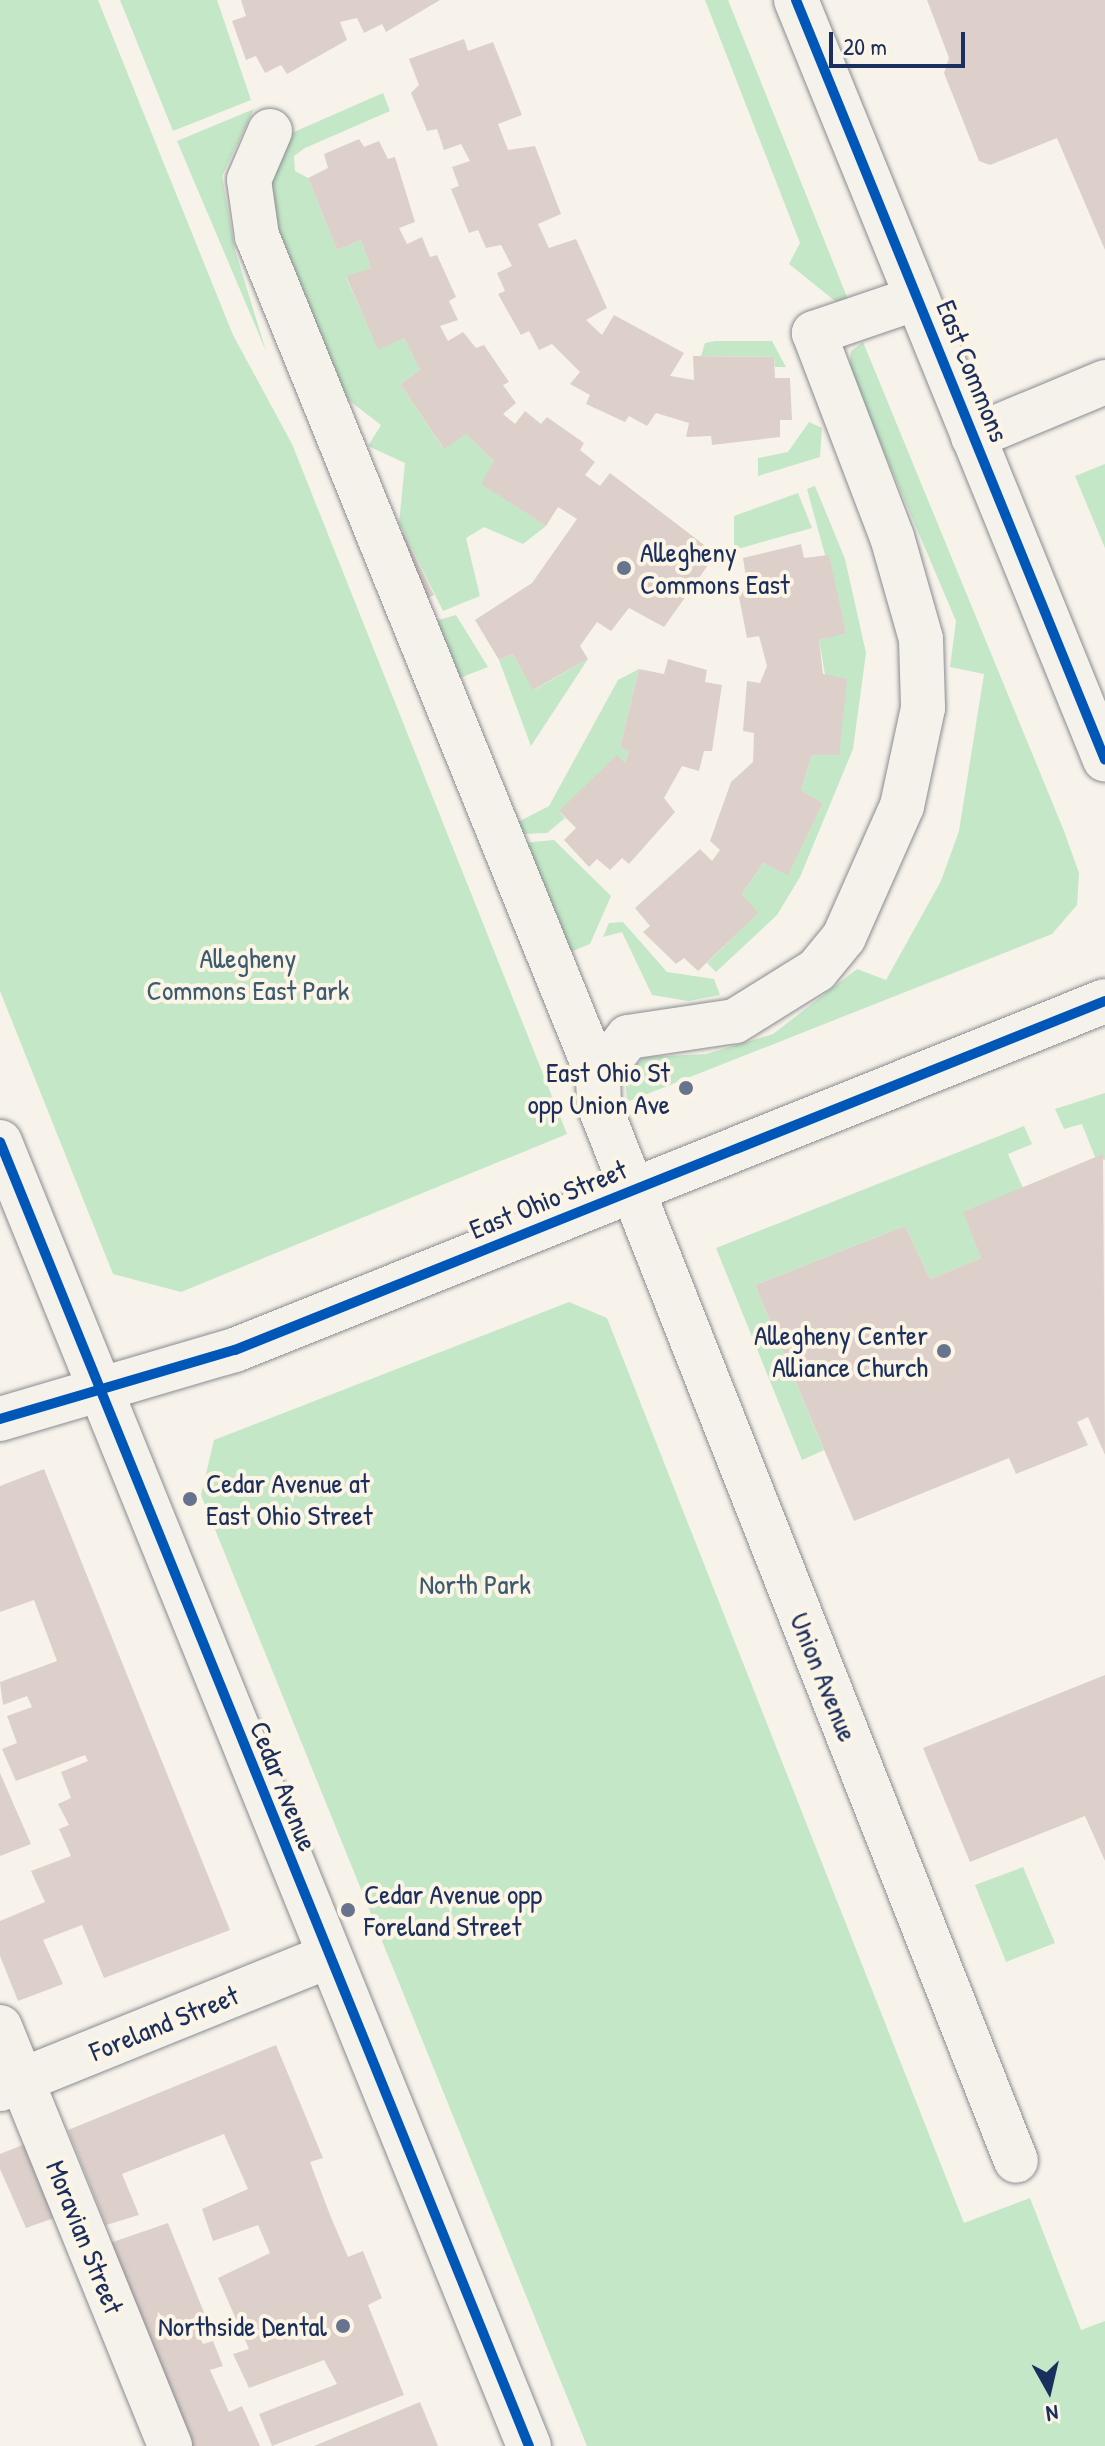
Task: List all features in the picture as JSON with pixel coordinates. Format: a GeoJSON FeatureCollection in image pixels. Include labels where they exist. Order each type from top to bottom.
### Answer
{"type":"FeatureCollection","features":[{"type":"Feature","properties":{"kind":"street","name":"East Commons"},"geometry":{"type":"LineString","coordinates":[[796,0],[1105,760]]}},
{"type":"Feature","properties":{"kind":"street","name":"Union Avenue"},"geometry":{"type":"LineString","coordinates":[[270,131],[249,180],[257,236],[598,1076],[604,1129],[1016,2161]]}},
{"type":"Feature","properties":{"kind":"street"},"geometry":{"type":"LineString","coordinates":[[598,1076],[628,1037],[735,1021],[817,970],[844,937],[896,820],[923,708],[921,639],[897,550],[814,333],[917,298]]}},
{"type":"Feature","properties":{"kind":"street"},"geometry":{"type":"LineString","coordinates":[[973,437],[1105,382]]}},
{"type":"Feature","properties":{"kind":"street","name":"East Ohio Street"},"geometry":{"type":"LineString","coordinates":[[0,1419],[98,1394],[235,1350],[1105,1001]]}},
{"type":"Feature","properties":{"kind":"street","name":"Cedar Avenue"},"geometry":{"type":"LineString","coordinates":[[2,1153],[327,1957],[529,2446]]}},
{"type":"Feature","properties":{"kind":"street","name":"Foreland Street"},"geometry":{"type":"LineString","coordinates":[[11,2085],[327,1957]]}},
{"type":"Feature","properties":{"kind":"street","name":"Moravian Street"},"geometry":{"type":"LineString","coordinates":[[0,2027],[11,2085],[170,2446]]}},
{"type":"Feature","properties":{"kind":"green space","name":"Allegheny Commons East Park"},"geometry":{"type":"Polygon","coordinates":[[[0,0],[98,0],[233,335],[292,444],[567,1134],[181,1292],[113,1274],[0,991],[0,0]]]}},
{"type":"Feature","properties":{"kind":"green space"},"geometry":{"type":"Polygon","coordinates":[[[120,0],[217,0],[251,100],[173,131],[120,0]]]}},
{"type":"Feature","properties":{"kind":"green space"},"geometry":{"type":"Polygon","coordinates":[[[705,0],[728,0],[849,302],[835,301],[789,264],[800,243],[705,0]]]}},
{"type":"Feature","properties":{"kind":"green space"},"geometry":{"type":"Polygon","coordinates":[[[383,93],[390,111],[305,148],[294,156],[295,171],[308,178],[337,250],[361,240],[371,268],[346,277],[378,349],[404,338],[420,370],[400,384],[443,448],[466,434],[494,461],[482,484],[546,526],[523,544],[484,527],[466,538],[480,596],[443,611],[399,523],[405,463],[368,446],[381,425],[342,395],[332,398],[257,171],[278,139],[383,93]]]}},
{"type":"Feature","properties":{"kind":"green space"},"geometry":{"type":"Polygon","coordinates":[[[254,109],[222,176],[235,250],[266,351],[177,141],[254,109]]]}},
{"type":"Feature","properties":{"kind":"green space"},"geometry":{"type":"Polygon","coordinates":[[[772,341],[786,367],[775,367],[774,357],[701,356],[705,343],[772,341]]]}},
{"type":"Feature","properties":{"kind":"green space"},"geometry":{"type":"Polygon","coordinates":[[[863,342],[1064,831],[1079,873],[1077,905],[1052,934],[627,1102],[625,1074],[645,1057],[706,1054],[773,1034],[857,969],[886,980],[941,881],[959,831],[984,674],[950,667],[956,621],[849,369],[851,351],[863,342]]]}},
{"type":"Feature","properties":{"kind":"green space"},"geometry":{"type":"Polygon","coordinates":[[[809,422],[822,428],[820,457],[758,476],[758,458],[788,452],[809,422]]]}},
{"type":"Feature","properties":{"kind":"green space"},"geometry":{"type":"Polygon","coordinates":[[[1105,464],[1105,548],[1075,476],[1105,464]]]}},
{"type":"Feature","properties":{"kind":"green space"},"geometry":{"type":"Polygon","coordinates":[[[815,486],[845,559],[866,653],[853,749],[800,877],[777,915],[716,972],[707,963],[757,913],[742,894],[763,863],[788,874],[823,803],[801,790],[812,755],[839,755],[819,640],[846,632],[807,489],[815,486]]]}},
{"type":"Feature","properties":{"kind":"green space"},"geometry":{"type":"Polygon","coordinates":[[[798,493],[812,528],[734,550],[734,516],[798,493]]]}},
{"type":"Feature","properties":{"kind":"green space"},"geometry":{"type":"Polygon","coordinates":[[[456,615],[488,667],[457,679],[435,621],[456,615]]]}},
{"type":"Feature","properties":{"kind":"green space"},"geometry":{"type":"Polygon","coordinates":[[[513,654],[534,690],[588,659],[531,746],[499,660],[513,654]]]}},
{"type":"Feature","properties":{"kind":"green space"},"geometry":{"type":"Polygon","coordinates":[[[639,669],[620,747],[629,751],[625,763],[559,811],[565,818],[547,833],[522,834],[518,822],[549,806],[618,680],[639,669]]]}},
{"type":"Feature","properties":{"kind":"green space"},"geometry":{"type":"Polygon","coordinates":[[[554,840],[611,896],[590,944],[566,954],[522,843],[554,840]]]}},
{"type":"Feature","properties":{"kind":"green space"},"geometry":{"type":"Polygon","coordinates":[[[623,922],[667,972],[714,979],[720,995],[688,1001],[652,995],[622,932],[603,937],[609,923],[623,922]]]}},
{"type":"Feature","properties":{"kind":"green space"},"geometry":{"type":"Polygon","coordinates":[[[1105,1093],[1105,1160],[1095,1157],[1082,1124],[1064,1129],[1055,1109],[1105,1093]]]}},
{"type":"Feature","properties":{"kind":"green space"},"geometry":{"type":"Polygon","coordinates":[[[1024,1126],[1032,1144],[1008,1154],[1023,1188],[964,1212],[981,1258],[930,1279],[905,1226],[755,1285],[824,1450],[802,1460],[716,1248],[1024,1126]]]}},
{"type":"Feature","properties":{"kind":"green space","name":"North Park"},"geometry":{"type":"Polygon","coordinates":[[[569,1302],[607,1318],[964,2223],[1030,2198],[1081,2330],[1105,2321],[1105,2446],[587,2446],[201,1495],[214,1440],[569,1302]]]}},
{"type":"Feature","properties":{"kind":"green space"},"geometry":{"type":"Polygon","coordinates":[[[1023,1867],[1055,1943],[1006,1962],[975,1885],[1023,1867]]]}},
{"type":"Feature","properties":{"kind":"building"},"geometry":{"type":"Polygon","coordinates":[[[241,0],[440,0],[386,32],[382,24],[364,33],[357,18],[340,22],[347,40],[287,74],[281,65],[265,73],[256,56],[246,60],[232,21],[246,16],[241,0]]]}},
{"type":"Feature","properties":{"kind":"building"},"geometry":{"type":"Polygon","coordinates":[[[927,0],[1105,0],[1105,250],[1057,138],[990,165],[979,161],[944,73],[949,58],[927,0]]]}},
{"type":"Feature","properties":{"kind":"building"},"geometry":{"type":"Polygon","coordinates":[[[464,39],[468,51],[493,42],[522,115],[498,124],[508,150],[535,146],[561,214],[538,224],[549,248],[576,239],[607,308],[586,320],[602,335],[614,315],[684,353],[670,376],[694,380],[693,356],[774,357],[775,378],[790,378],[792,420],[780,420],[780,437],[712,445],[711,436],[686,437],[689,423],[656,413],[647,426],[629,416],[625,422],[586,404],[590,395],[570,384],[580,372],[552,344],[539,350],[529,331],[521,335],[498,294],[505,291],[497,273],[512,266],[501,245],[486,248],[478,230],[469,233],[451,189],[459,186],[452,167],[470,161],[461,144],[444,150],[437,129],[427,131],[411,93],[419,85],[409,59],[464,39]]]}},
{"type":"Feature","properties":{"kind":"building"},"geometry":{"type":"Polygon","coordinates":[[[359,139],[364,147],[379,141],[388,159],[395,157],[415,222],[399,228],[407,244],[422,237],[430,257],[437,255],[456,297],[449,301],[458,320],[440,326],[448,341],[463,332],[476,348],[484,345],[509,382],[503,385],[516,403],[503,414],[515,424],[525,411],[541,424],[547,417],[584,443],[580,450],[595,462],[585,475],[600,486],[610,473],[716,554],[664,627],[629,608],[611,631],[597,622],[580,646],[588,659],[533,690],[513,654],[499,660],[475,620],[532,583],[577,519],[558,507],[546,526],[481,484],[494,461],[466,434],[444,449],[400,384],[420,370],[404,338],[378,350],[346,276],[371,268],[361,240],[337,250],[308,178],[328,168],[324,154],[359,139]]]}},
{"type":"Feature","properties":{"kind":"building"},"geometry":{"type":"Polygon","coordinates":[[[404,533],[434,595],[419,602],[392,540],[404,533]]]}},
{"type":"Feature","properties":{"kind":"building"},"geometry":{"type":"Polygon","coordinates":[[[801,544],[804,558],[829,555],[846,633],[819,640],[823,674],[847,679],[839,755],[812,755],[801,790],[823,803],[788,875],[763,863],[742,894],[758,913],[698,971],[684,958],[676,964],[643,932],[650,926],[635,908],[700,849],[712,861],[720,850],[710,841],[731,782],[753,762],[754,733],[743,731],[747,681],[760,683],[767,666],[759,636],[747,638],[738,592],[748,590],[743,558],[801,544]]]}},
{"type":"Feature","properties":{"kind":"building"},"geometry":{"type":"Polygon","coordinates":[[[668,659],[707,670],[705,682],[722,685],[712,751],[704,751],[699,771],[682,766],[664,798],[675,812],[629,864],[622,858],[610,870],[597,859],[589,867],[564,840],[576,828],[559,811],[617,755],[625,763],[629,751],[620,747],[639,669],[664,674],[668,659]]]}},
{"type":"Feature","properties":{"kind":"building","name":"Allegheny Center Alliance Church"},"geometry":{"type":"Polygon","coordinates":[[[1103,1154],[1105,1455],[1088,1417],[1077,1422],[1088,1445],[1016,1474],[1009,1458],[854,1521],[755,1285],[905,1226],[930,1279],[981,1258],[963,1212],[1103,1154]]]}},
{"type":"Feature","properties":{"kind":"building"},"geometry":{"type":"Polygon","coordinates":[[[44,1469],[230,1930],[104,1978],[82,1925],[43,1940],[63,1984],[18,2001],[0,1956],[0,1921],[45,1902],[31,1871],[71,1856],[59,1829],[69,1825],[58,1804],[71,1798],[61,1772],[88,1761],[85,1755],[16,1781],[2,1749],[17,1743],[7,1716],[32,1707],[27,1696],[3,1705],[0,1682],[57,1661],[34,1600],[0,1612],[0,1486],[44,1469]]]}},
{"type":"Feature","properties":{"kind":"building"},"geometry":{"type":"Polygon","coordinates":[[[1105,1675],[1105,1861],[1085,1816],[970,1862],[923,1748],[1105,1675]]]}},
{"type":"Feature","properties":{"kind":"building"},"geometry":{"type":"Polygon","coordinates":[[[0,1773],[31,1844],[0,1856],[0,1773]]]}},
{"type":"Feature","properties":{"kind":"building"},"geometry":{"type":"Polygon","coordinates":[[[276,2045],[323,2158],[310,2162],[330,2215],[348,2257],[363,2251],[382,2298],[368,2305],[404,2395],[272,2446],[259,2414],[337,2384],[324,2360],[249,2388],[233,2354],[249,2349],[218,2278],[270,2253],[258,2225],[213,2241],[202,2209],[248,2189],[224,2134],[122,2174],[139,2215],[106,2225],[68,2130],[276,2045]]]}},
{"type":"Feature","properties":{"kind":"building"},"geometry":{"type":"Polygon","coordinates":[[[25,2144],[54,2218],[26,2228],[0,2169],[0,2154],[25,2144]]]}},
{"type":"Feature","properties":{"kind":"building"},"geometry":{"type":"Polygon","coordinates":[[[168,2223],[205,2315],[191,2319],[203,2344],[213,2341],[223,2366],[210,2370],[229,2412],[242,2406],[260,2446],[189,2446],[107,2244],[168,2223]]]}},
{"type":"Feature","properties":{"kind":"building"},"geometry":{"type":"Polygon","coordinates":[[[420,2402],[438,2446],[314,2446],[420,2402]]]}},
{"type":"Feature","properties":{"kind":"cycle path"},"geometry":{"type":"LineString","coordinates":[[796,0],[1105,760]]}},
{"type":"Feature","properties":{"kind":"cycle path"},"geometry":{"type":"LineString","coordinates":[[0,1419],[235,1350],[1105,1001]]}},
{"type":"Feature","properties":{"kind":"cycle path"},"geometry":{"type":"LineString","coordinates":[[0,1142],[529,2446]]}},
{"type":"Feature","properties":{"kind":"place","name":"Allegheny Commons East"},"geometry":{"type":"Point","coordinates":[624,568]}},
{"type":"Feature","properties":{"kind":"place","name":"East Ohio St opp Union Ave"},"geometry":{"type":"Point","coordinates":[686,1088]}},
{"type":"Feature","properties":{"kind":"place","name":"Allegheny Center Alliance Church"},"geometry":{"type":"Point","coordinates":[944,1351]}},
{"type":"Feature","properties":{"kind":"place","name":"Cedar Avenue at East Ohio Street"},"geometry":{"type":"Point","coordinates":[190,1499]}},
{"type":"Feature","properties":{"kind":"place","name":"Cedar Avenue opp Foreland Street"},"geometry":{"type":"Point","coordinates":[348,1910]}},
{"type":"Feature","properties":{"kind":"place","name":"Northside Dental"},"geometry":{"type":"Point","coordinates":[343,2326]}}]}
